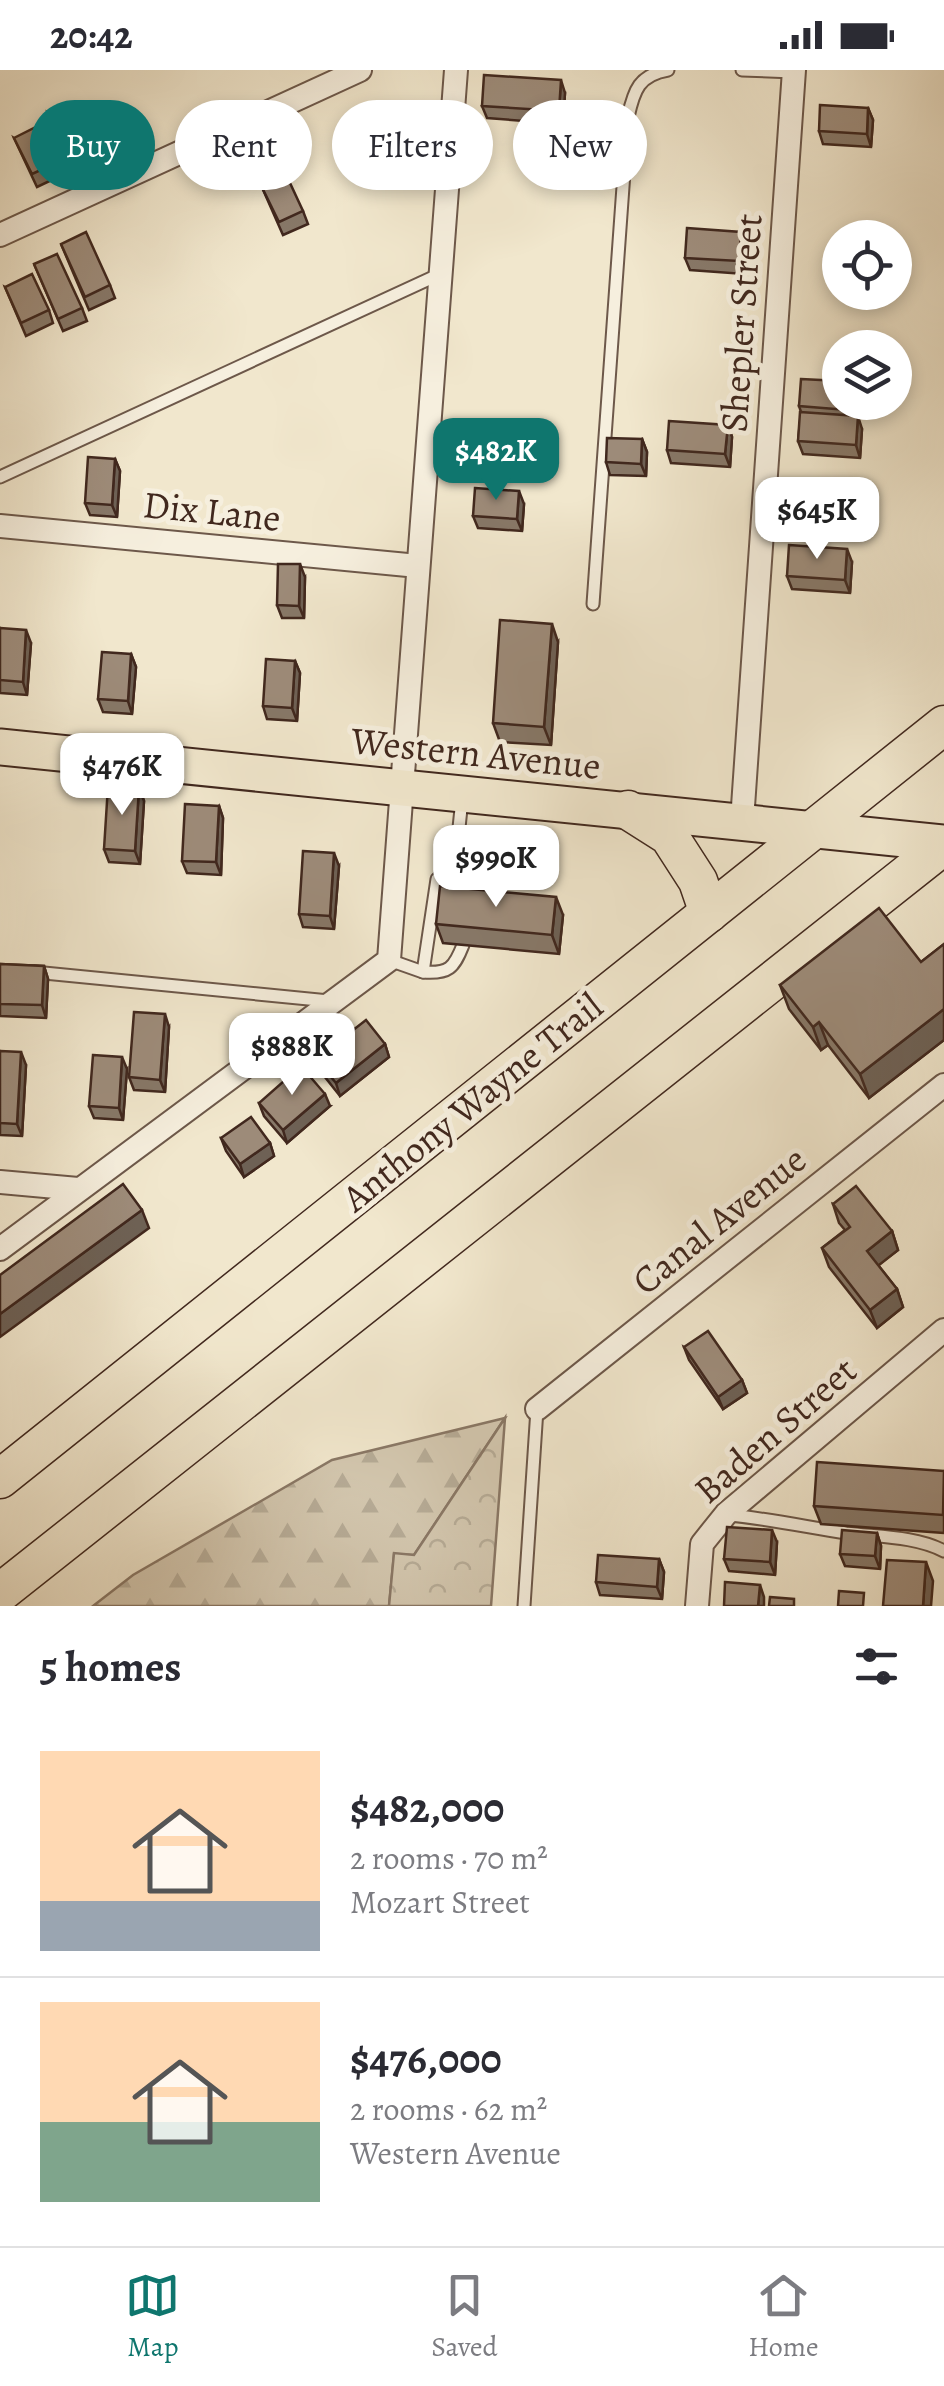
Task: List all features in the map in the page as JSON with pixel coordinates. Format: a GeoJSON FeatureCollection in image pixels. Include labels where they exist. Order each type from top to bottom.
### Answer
{"type":"FeatureCollection","features":[{"type":"Feature","properties":{"kind":"highway","name":"Anthony Wayne Trail"},"geometry":{"type":"LineString","coordinates":[[0,1479],[944,725]]}},
{"type":"Feature","properties":{"kind":"highway"},"geometry":{"type":"LineString","coordinates":[[628,810],[669,836],[698,880],[709,913]]}},
{"type":"Feature","properties":{"kind":"highway"},"geometry":{"type":"LineString","coordinates":[[0,1593],[944,844]]}},
{"type":"Feature","properties":{"kind":"main road","name":"Western Avenue"},"geometry":{"type":"LineString","coordinates":[[0,746],[944,844]]}},
{"type":"Feature","properties":{"kind":"street"},"geometry":{"type":"LineString","coordinates":[[0,235],[360,70]]}},
{"type":"Feature","properties":{"kind":"street"},"geometry":{"type":"LineString","coordinates":[[0,1250],[389,960],[456,70]]}},
{"type":"Feature","properties":{"kind":"street","name":"Shepler Street"},"geometry":{"type":"LineString","coordinates":[[742,821],[794,71]]}},
{"type":"Feature","properties":{"kind":"street","name":"Dix Lane"},"geometry":{"type":"LineString","coordinates":[[0,526],[418,566]]}},
{"type":"Feature","properties":{"kind":"street","name":"Canal Avenue"},"geometry":{"type":"LineString","coordinates":[[537,1409],[944,1085]]}},
{"type":"Feature","properties":{"kind":"street"},"geometry":{"type":"LineString","coordinates":[[0,1182],[78,1189]]}},
{"type":"Feature","properties":{"kind":"street","name":"Baden Street"},"geometry":{"type":"LineString","coordinates":[[696,1606],[702,1544],[726,1514],[944,1330]]}},
{"type":"Feature","properties":{"kind":"lane"},"geometry":{"type":"LineString","coordinates":[[593,604],[628,117],[639,84],[656,72],[668,70]]}},
{"type":"Feature","properties":{"kind":"lane"},"geometry":{"type":"LineString","coordinates":[[742,70],[794,71]]}},
{"type":"Feature","properties":{"kind":"lane"},"geometry":{"type":"LineString","coordinates":[[0,477],[440,274]]}},
{"type":"Feature","properties":{"kind":"lane"},"geometry":{"type":"LineString","coordinates":[[423,972],[436,879],[454,866],[462,795]]}},
{"type":"Feature","properties":{"kind":"lane"},"geometry":{"type":"LineString","coordinates":[[454,866],[468,881],[466,906]]}},
{"type":"Feature","properties":{"kind":"lane"},"geometry":{"type":"LineString","coordinates":[[389,960],[438,973],[456,962],[463,945]]}},
{"type":"Feature","properties":{"kind":"lane"},"geometry":{"type":"LineString","coordinates":[[20,970],[333,1002]]}},
{"type":"Feature","properties":{"kind":"lane"},"geometry":{"type":"LineString","coordinates":[[524,1606],[537,1409]]}},
{"type":"Feature","properties":{"kind":"lane"},"geometry":{"type":"LineString","coordinates":[[726,1514],[923,1542],[944,1552]]}},
{"type":"Feature","properties":{"kind":"green space"},"geometry":{"type":"Polygon","coordinates":[[[505,1418],[414,1555],[394,1554],[389,1606],[93,1606],[133,1575],[332,1460],[505,1418]]]}},
{"type":"Feature","properties":{"kind":"green space"},"geometry":{"type":"Polygon","coordinates":[[[505,1418],[491,1606],[389,1606],[394,1553],[414,1555],[505,1418]]]}},
{"type":"Feature","properties":{"kind":"building"},"geometry":{"type":"Polygon","coordinates":[[[484,75],[561,80],[560,100],[513,100],[513,108],[493,107],[493,100],[482,100],[484,75]]]}},
{"type":"Feature","properties":{"kind":"building"},"geometry":{"type":"Polygon","coordinates":[[[820,105],[868,108],[867,134],[819,131],[820,105]]]}},
{"type":"Feature","properties":{"kind":"building"},"geometry":{"type":"Polygon","coordinates":[[[30,130],[30,170],[14,138],[30,130]]]}},
{"type":"Feature","properties":{"kind":"building"},"geometry":{"type":"Polygon","coordinates":[[[263,190],[293,190],[303,211],[279,222],[263,190]]]}},
{"type":"Feature","properties":{"kind":"building"},"geometry":{"type":"Polygon","coordinates":[[[687,228],[741,232],[739,261],[685,258],[687,228]]]}},
{"type":"Feature","properties":{"kind":"building"},"geometry":{"type":"Polygon","coordinates":[[[86,232],[110,285],[85,297],[61,244],[86,232]]]}},
{"type":"Feature","properties":{"kind":"building"},"geometry":{"type":"Polygon","coordinates":[[[57,254],[82,308],[58,319],[34,264],[57,254]]]}},
{"type":"Feature","properties":{"kind":"building"},"geometry":{"type":"Polygon","coordinates":[[[32,274],[49,310],[21,323],[5,287],[32,274]]]}},
{"type":"Feature","properties":{"kind":"building"},"geometry":{"type":"Polygon","coordinates":[[[801,379],[822,380],[822,408],[799,406],[801,379]]]}},
{"type":"Feature","properties":{"kind":"building"},"geometry":{"type":"Polygon","coordinates":[[[800,412],[822,414],[822,420],[858,420],[856,445],[798,441],[800,412]]]}},
{"type":"Feature","properties":{"kind":"building"},"geometry":{"type":"Polygon","coordinates":[[[669,421],[728,425],[725,454],[667,450],[669,421]]]}},
{"type":"Feature","properties":{"kind":"building"},"geometry":{"type":"Polygon","coordinates":[[[607,438],[642,439],[641,464],[606,462],[607,438]]]}},
{"type":"Feature","properties":{"kind":"building"},"geometry":{"type":"Polygon","coordinates":[[[88,457],[115,459],[112,505],[85,503],[88,457]]]}},
{"type":"Feature","properties":{"kind":"building"},"geometry":{"type":"Polygon","coordinates":[[[475,488],[519,491],[517,519],[473,516],[475,488]]]}},
{"type":"Feature","properties":{"kind":"building"},"geometry":{"type":"Polygon","coordinates":[[[789,545],[847,549],[845,580],[787,576],[789,545]]]}},
{"type":"Feature","properties":{"kind":"building"},"geometry":{"type":"Polygon","coordinates":[[[278,564],[300,564],[299,606],[277,605],[278,564]]]}},
{"type":"Feature","properties":{"kind":"building"},"geometry":{"type":"Polygon","coordinates":[[[500,620],[552,624],[544,727],[493,723],[500,620]]]}},
{"type":"Feature","properties":{"kind":"building"},"geometry":{"type":"Polygon","coordinates":[[[0,628],[26,630],[23,682],[0,680],[0,628]]]}},
{"type":"Feature","properties":{"kind":"building"},"geometry":{"type":"Polygon","coordinates":[[[102,652],[131,654],[128,701],[98,699],[102,652]]]}},
{"type":"Feature","properties":{"kind":"building"},"geometry":{"type":"Polygon","coordinates":[[[266,659],[295,661],[292,708],[263,706],[266,659]]]}},
{"type":"Feature","properties":{"kind":"building"},"geometry":{"type":"Polygon","coordinates":[[[108,786],[139,788],[135,851],[104,849],[108,786]]]}},
{"type":"Feature","properties":{"kind":"building"},"geometry":{"type":"Polygon","coordinates":[[[185,804],[219,806],[216,862],[182,861],[185,804]]]}},
{"type":"Feature","properties":{"kind":"building"},"geometry":{"type":"Polygon","coordinates":[[[303,851],[334,853],[330,916],[299,914],[303,851]]]}},
{"type":"Feature","properties":{"kind":"building"},"geometry":{"type":"Polygon","coordinates":[[[440,886],[556,897],[552,935],[436,924],[440,886]]]}},
{"type":"Feature","properties":{"kind":"building"},"geometry":{"type":"Polygon","coordinates":[[[879,908],[921,962],[944,944],[944,1009],[860,1074],[819,1022],[813,1027],[780,985],[879,908]]]}},
{"type":"Feature","properties":{"kind":"building"},"geometry":{"type":"Polygon","coordinates":[[[0,964],[44,966],[42,1005],[0,1004],[0,964]]]}},
{"type":"Feature","properties":{"kind":"building"},"geometry":{"type":"Polygon","coordinates":[[[134,1012],[165,1014],[160,1080],[129,1077],[134,1012]]]}},
{"type":"Feature","properties":{"kind":"building"},"geometry":{"type":"Polygon","coordinates":[[[366,1020],[385,1044],[336,1083],[316,1059],[366,1020]]]}},
{"type":"Feature","properties":{"kind":"building"},"geometry":{"type":"Polygon","coordinates":[[[0,1051],[21,1052],[17,1124],[0,1123],[0,1051]]]}},
{"type":"Feature","properties":{"kind":"building"},"geometry":{"type":"Polygon","coordinates":[[[93,1055],[122,1057],[119,1108],[89,1106],[93,1055]]]}},
{"type":"Feature","properties":{"kind":"building"},"geometry":{"type":"Polygon","coordinates":[[[301,1066],[325,1094],[283,1130],[259,1103],[301,1066]]]}},
{"type":"Feature","properties":{"kind":"building"},"geometry":{"type":"Polygon","coordinates":[[[251,1117],[270,1143],[240,1164],[221,1138],[251,1117]]]}},
{"type":"Feature","properties":{"kind":"building"},"geometry":{"type":"Polygon","coordinates":[[[123,1184],[142,1210],[0,1314],[0,1275],[123,1184]]]}},
{"type":"Feature","properties":{"kind":"building"},"geometry":{"type":"Polygon","coordinates":[[[856,1186],[892,1231],[867,1251],[897,1289],[870,1310],[822,1248],[850,1227],[833,1204],[856,1186]]]}},
{"type":"Feature","properties":{"kind":"building"},"geometry":{"type":"Polygon","coordinates":[[[708,1331],[742,1380],[718,1397],[684,1347],[708,1331]]]}},
{"type":"Feature","properties":{"kind":"building"},"geometry":{"type":"Polygon","coordinates":[[[817,1462],[944,1471],[943,1515],[814,1506],[817,1462]]]}},
{"type":"Feature","properties":{"kind":"building"},"geometry":{"type":"Polygon","coordinates":[[[727,1527],[772,1530],[770,1562],[724,1559],[727,1527]]]}},
{"type":"Feature","properties":{"kind":"building"},"geometry":{"type":"Polygon","coordinates":[[[842,1530],[877,1533],[875,1556],[840,1554],[842,1530]]]}},
{"type":"Feature","properties":{"kind":"building"},"geometry":{"type":"Polygon","coordinates":[[[598,1555],[659,1559],[657,1587],[596,1582],[598,1555]]]}},
{"type":"Feature","properties":{"kind":"building"},"geometry":{"type":"Polygon","coordinates":[[[887,1560],[926,1562],[923,1606],[883,1606],[887,1560]]]}},
{"type":"Feature","properties":{"kind":"building"},"geometry":{"type":"Polygon","coordinates":[[[725,1582],[760,1585],[758,1606],[724,1606],[725,1582]]]}},
{"type":"Feature","properties":{"kind":"building"},"geometry":{"type":"Polygon","coordinates":[[[839,1591],[864,1593],[863,1606],[838,1606],[839,1591]]]}},
{"type":"Feature","properties":{"kind":"building"},"geometry":{"type":"Polygon","coordinates":[[[770,1597],[794,1599],[794,1606],[769,1606],[770,1597]]]}}]}
